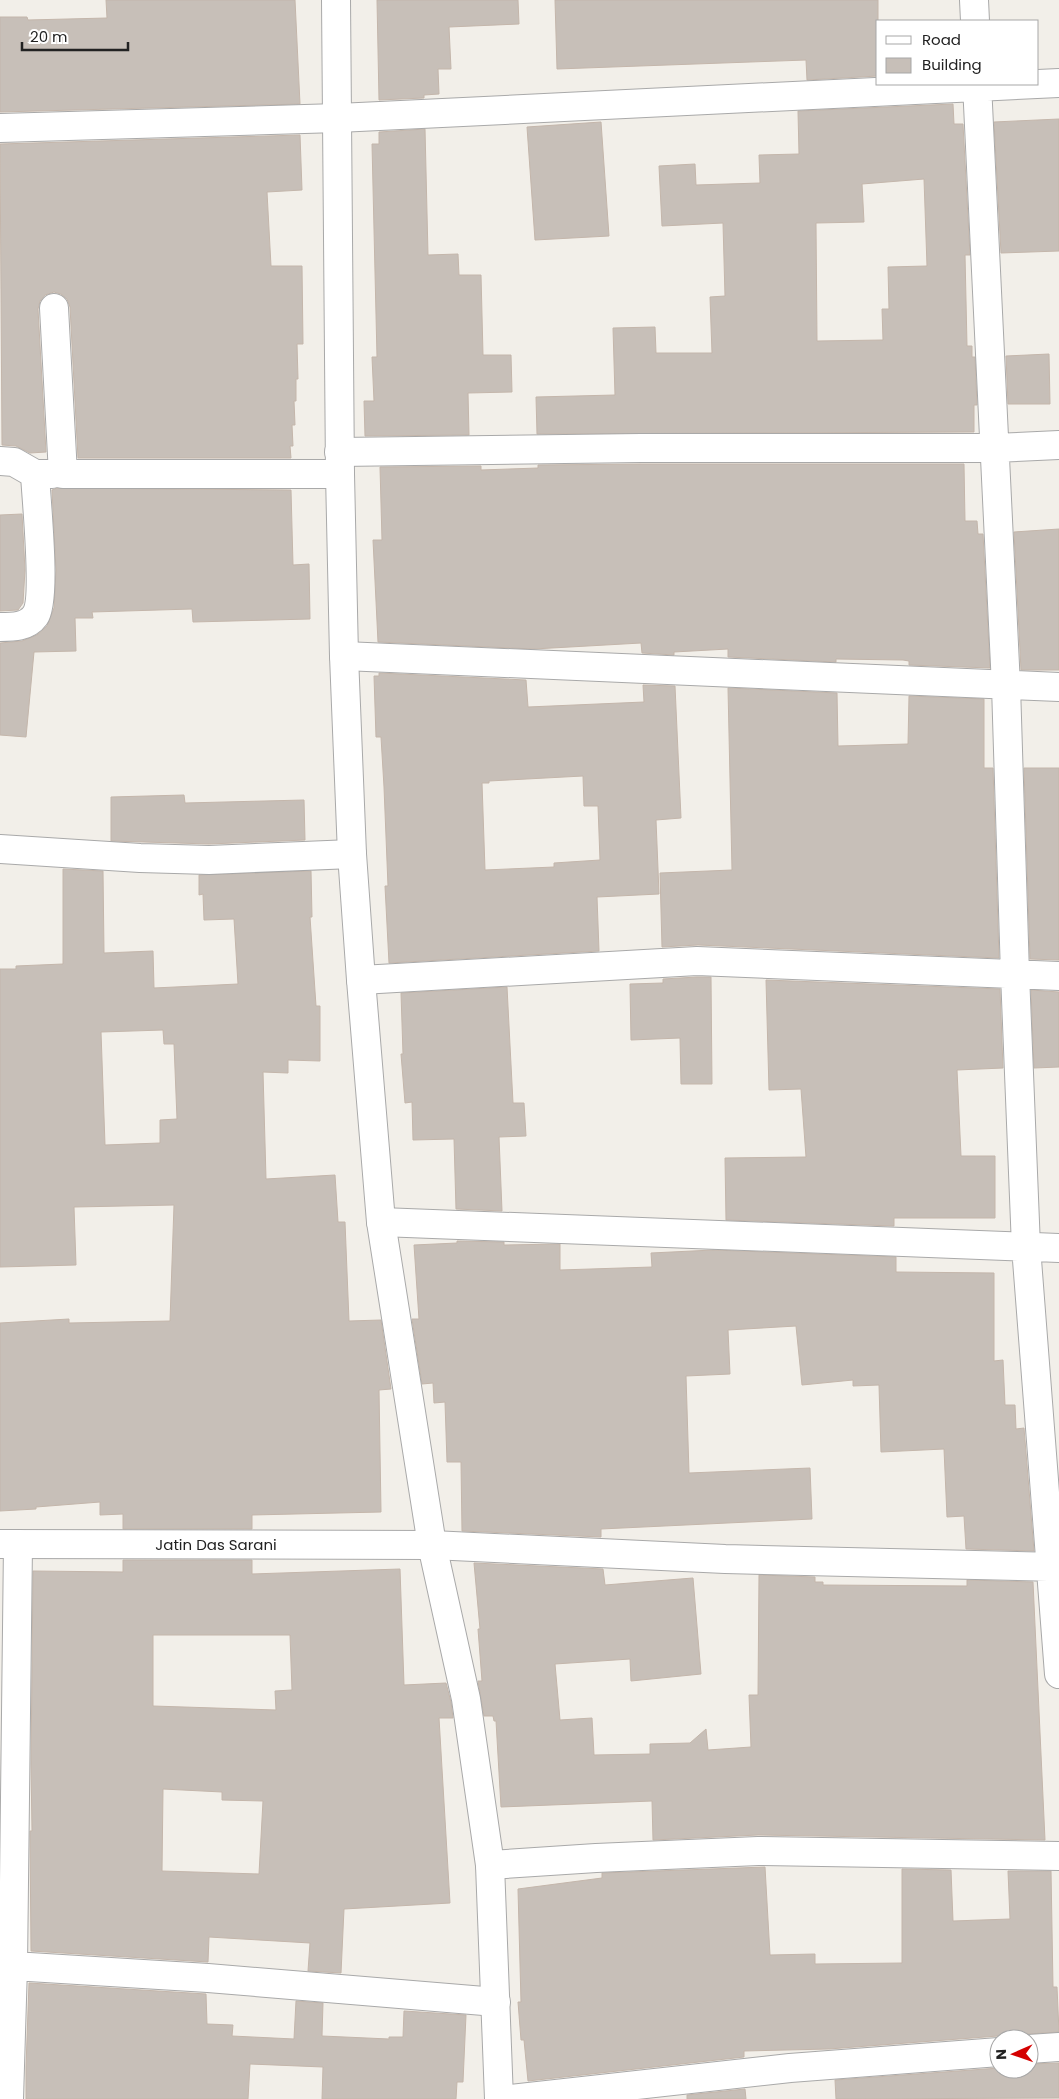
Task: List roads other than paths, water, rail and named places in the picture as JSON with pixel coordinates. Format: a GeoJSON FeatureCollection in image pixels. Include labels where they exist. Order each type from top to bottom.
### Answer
{"type":"FeatureCollection","features":[{"type":"Feature","properties":{"kind":"street"},"geometry":{"type":"LineString","coordinates":[[336,0],[340,463],[344,656],[352,854],[361,980],[381,1222],[432,1545],[466,1699],[490,1865],[498,2099]]}},
{"type":"Feature","properties":{"kind":"street"},"geometry":{"type":"LineString","coordinates":[[974,0],[975,20]]}},
{"type":"Feature","properties":{"kind":"street"},"geometry":{"type":"LineString","coordinates":[[1039,84],[1059,83]]}},
{"type":"Feature","properties":{"kind":"street"},"geometry":{"type":"LineString","coordinates":[[0,128],[338,118],[1004,85]]}},
{"type":"Feature","properties":{"kind":"street"},"geometry":{"type":"LineString","coordinates":[[977,86],[1006,686],[1014,974],[1026,1247],[1054,1567],[1059,1674]]}},
{"type":"Feature","properties":{"kind":"street"},"geometry":{"type":"LineString","coordinates":[[54,308],[64,474]]}},
{"type":"Feature","properties":{"kind":"street"},"geometry":{"type":"LineString","coordinates":[[0,461],[14,462],[35,474],[64,474],[642,448],[994,448],[1059,445]]}},
{"type":"Feature","properties":{"kind":"street"},"geometry":{"type":"LineString","coordinates":[[0,628],[20,626],[28,622],[35,616],[39,607],[40,580],[35,474]]}},
{"type":"Feature","properties":{"kind":"street"},"geometry":{"type":"LineString","coordinates":[[344,656],[1059,687]]}},
{"type":"Feature","properties":{"kind":"street"},"geometry":{"type":"LineString","coordinates":[[0,849],[140,858],[209,860],[352,854]]}},
{"type":"Feature","properties":{"kind":"street"},"geometry":{"type":"LineString","coordinates":[[361,980],[697,961],[1059,976]]}},
{"type":"Feature","properties":{"kind":"street"},"geometry":{"type":"LineString","coordinates":[[381,1222],[1059,1248]]}},
{"type":"Feature","properties":{"kind":"street"},"geometry":{"type":"LineString","coordinates":[[9,1544],[14,1966],[9,2099]]}},
{"type":"Feature","properties":{"kind":"street","name":"Jatin Das Sarani"},"geometry":{"type":"LineString","coordinates":[[9,1544],[432,1545],[725,1559],[1054,1567]]}},
{"type":"Feature","properties":{"kind":"street"},"geometry":{"type":"LineString","coordinates":[[490,1865],[758,1851],[902,1855],[1059,1856]]}},
{"type":"Feature","properties":{"kind":"street"},"geometry":{"type":"LineString","coordinates":[[14,1966],[208,1978],[496,2002]]}},
{"type":"Feature","properties":{"kind":"street"},"geometry":{"type":"LineString","coordinates":[[1039,2048],[1059,2047]]}},
{"type":"Feature","properties":{"kind":"street"},"geometry":{"type":"LineString","coordinates":[[511,2099],[790,2068],[989,2053]]}}]}
